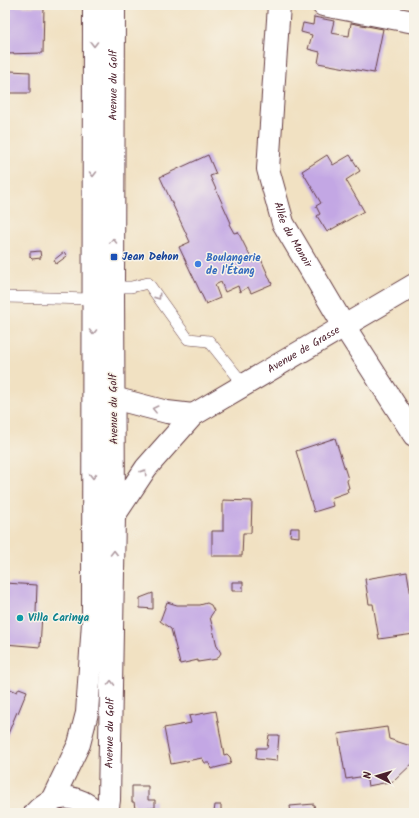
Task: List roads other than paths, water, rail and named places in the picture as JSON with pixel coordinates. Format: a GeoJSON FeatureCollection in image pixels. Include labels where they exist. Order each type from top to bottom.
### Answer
{"type":"FeatureCollection","features":[{"type":"Feature","properties":{"kind":"main road","name":"Avenue du Golf"},"geometry":{"type":"LineString","coordinates":[[44,807],[79,744],[87,713],[93,622],[94,5]]}},
{"type":"Feature","properties":{"kind":"main road","name":"Avenue du Golf"},"geometry":{"type":"LineString","coordinates":[[107,813],[109,800],[114,516],[114,5]]}},
{"type":"Feature","properties":{"kind":"main road","name":"Allée du Manoir"},"geometry":{"type":"LineString","coordinates":[[279,5],[268,169],[283,223],[344,326],[414,435]]}},
{"type":"Feature","properties":{"kind":"main road"},"geometry":{"type":"LineString","coordinates":[[323,5],[414,22]]}},
{"type":"Feature","properties":{"kind":"main road","name":"Avenue de Grasse"},"geometry":{"type":"LineString","coordinates":[[114,516],[146,468],[193,415],[245,386],[414,285]]}},
{"type":"Feature","properties":{"kind":"main road"},"geometry":{"type":"LineString","coordinates":[[93,451],[107,414],[114,401],[121,400],[167,412],[193,415]]}},
{"type":"Feature","properties":{"kind":"main road"},"geometry":{"type":"LineString","coordinates":[[44,807],[64,797],[77,799],[89,804],[98,813]]}},
{"type":"Feature","properties":{"kind":"lane"},"geometry":{"type":"LineString","coordinates":[[113,287],[131,287],[148,283],[188,339],[209,341],[245,386]]}},
{"type":"Feature","properties":{"kind":"lane"},"geometry":{"type":"LineString","coordinates":[[5,297],[93,299]]}},
{"type":"Feature","properties":{"kind":"place","name":"Jean Dehon"},"geometry":{"type":"Point","coordinates":[114,257]}},
{"type":"Feature","properties":{"kind":"place","name":"Boulangerie de l'Étang"},"geometry":{"type":"Point","coordinates":[198,264]}},
{"type":"Feature","properties":{"kind":"place","name":"Villa Carinya"},"geometry":{"type":"Point","coordinates":[20,618]}}]}
